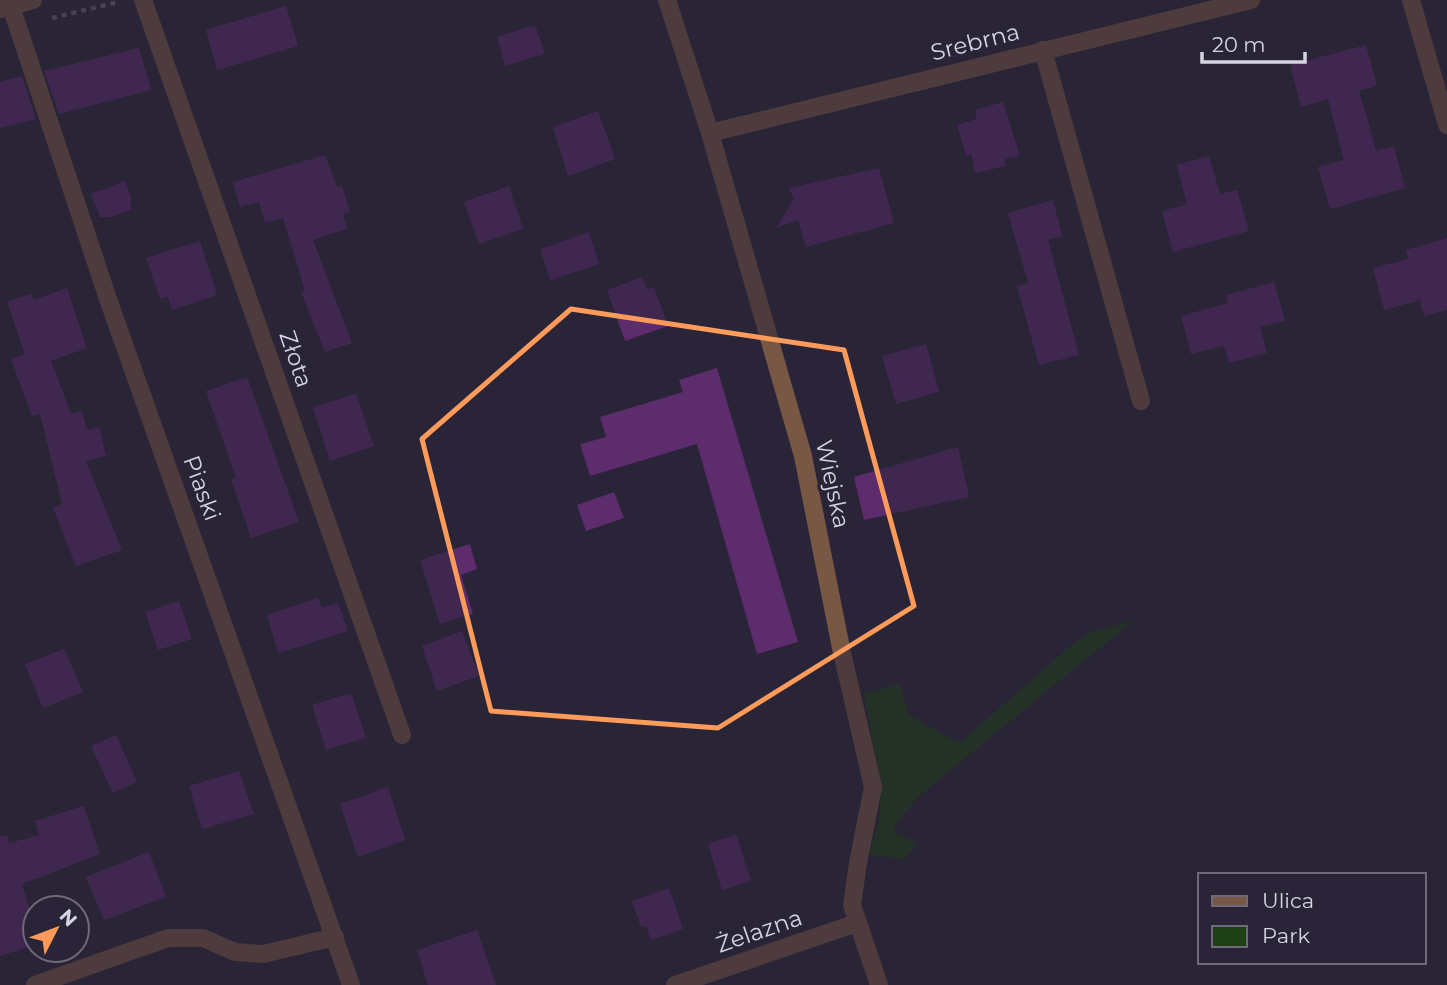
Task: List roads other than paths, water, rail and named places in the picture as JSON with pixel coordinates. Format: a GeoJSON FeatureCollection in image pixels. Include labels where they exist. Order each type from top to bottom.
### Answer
{"type":"FeatureCollection","features":[{"type":"Feature","properties":{"kind":"street"},"geometry":{"type":"LineString","coordinates":[[6,7],[33,0]]}},
{"type":"Feature","properties":{"kind":"street","name":"Złota"},"geometry":{"type":"LineString","coordinates":[[143,0],[402,735]]}},
{"type":"Feature","properties":{"kind":"street","name":"Wiejska"},"geometry":{"type":"LineString","coordinates":[[667,0],[710,133],[803,456],[841,648],[873,787],[852,905],[879,985]]}},
{"type":"Feature","properties":{"kind":"street","name":"Srebrna"},"geometry":{"type":"LineString","coordinates":[[710,133],[1251,0]]}},
{"type":"Feature","properties":{"kind":"street"},"geometry":{"type":"LineString","coordinates":[[1411,0],[1447,125]]}},
{"type":"Feature","properties":{"kind":"street","name":"Piaski"},"geometry":{"type":"LineString","coordinates":[[6,7],[17,26],[108,299],[351,985]]}},
{"type":"Feature","properties":{"kind":"street"},"geometry":{"type":"LineString","coordinates":[[1043,50],[1141,401]]}},
{"type":"Feature","properties":{"kind":"street","name":"Żelazna"},"geometry":{"type":"LineString","coordinates":[[675,985],[857,923]]}},
{"type":"Feature","properties":{"kind":"street"},"geometry":{"type":"LineString","coordinates":[[35,985],[168,939],[203,938],[235,952],[263,954],[335,937]]}}]}
